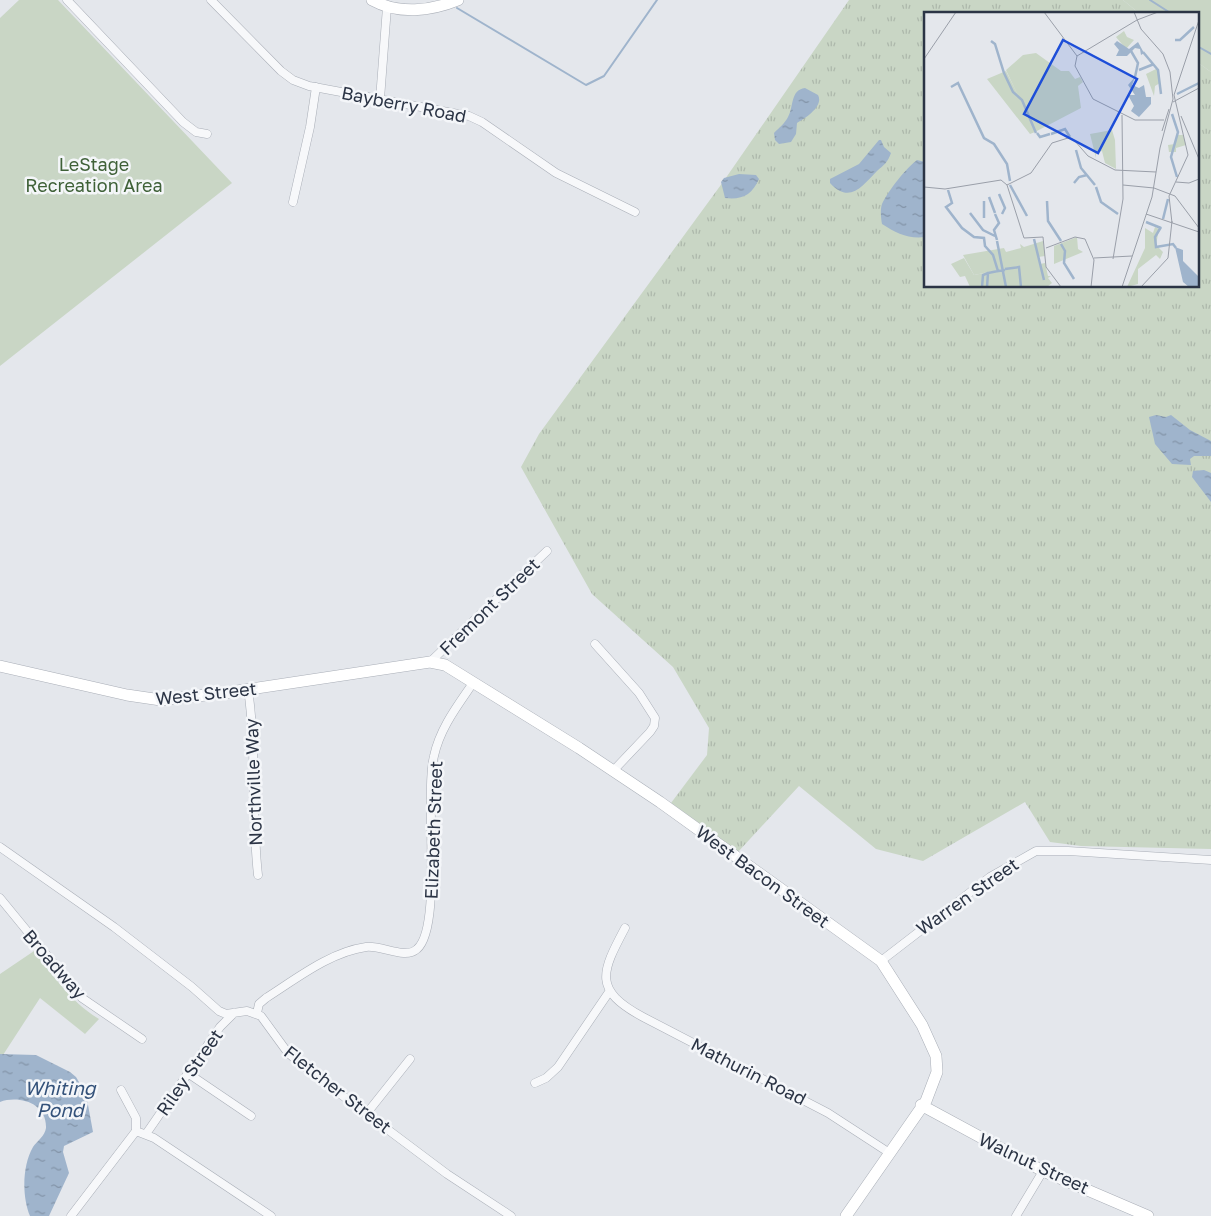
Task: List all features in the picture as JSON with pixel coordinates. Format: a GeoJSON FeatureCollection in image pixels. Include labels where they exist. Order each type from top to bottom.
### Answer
{"type":"FeatureCollection","features":[{"type":"Feature","properties":{"kind":"street"},"geometry":{"type":"LineString","coordinates":[[67,0],[183,122],[196,132],[207,134]]}},
{"type":"Feature","properties":{"kind":"street","name":"Bayberry Road"},"geometry":{"type":"LineString","coordinates":[[211,0],[287,77],[301,84],[461,114],[476,119],[556,173],[635,212]]}},
{"type":"Feature","properties":{"kind":"street"},"geometry":{"type":"LineString","coordinates":[[372,0],[387,7],[423,9],[458,0]]}},
{"type":"Feature","properties":{"kind":"street"},"geometry":{"type":"LineString","coordinates":[[380,99],[387,7]]}},
{"type":"Feature","properties":{"kind":"street"},"geometry":{"type":"LineString","coordinates":[[293,202],[310,127],[316,87]]}},
{"type":"Feature","properties":{"kind":"street","name":"Fremont Street"},"geometry":{"type":"LineString","coordinates":[[430,662],[547,551]]}},
{"type":"Feature","properties":{"kind":"street"},"geometry":{"type":"LineString","coordinates":[[595,644],[639,693],[655,718],[654,726],[650,732],[613,771]]}},
{"type":"Feature","properties":{"kind":"street","name":"West Bacon Street"},"geometry":{"type":"LineString","coordinates":[[385,669],[430,662],[445,665],[660,802],[881,961],[922,1024],[936,1056],[937,1072],[922,1105],[888,1152],[846,1216]]}},
{"type":"Feature","properties":{"kind":"street","name":"West Street"},"geometry":{"type":"LineString","coordinates":[[0,666],[150,699],[180,699],[385,669]]}},
{"type":"Feature","properties":{"kind":"street","name":"Elizabeth Street"},"geometry":{"type":"LineString","coordinates":[[258,1013],[259,1004],[266,998],[349,951],[378,947],[407,954],[414,952],[425,939],[430,916],[430,778],[434,755],[446,724],[473,683]]}},
{"type":"Feature","properties":{"kind":"street","name":"Northville Way"},"geometry":{"type":"LineString","coordinates":[[248,689],[253,735],[254,831],[258,875]]}},
{"type":"Feature","properties":{"kind":"street"},"geometry":{"type":"LineString","coordinates":[[0,847],[114,927],[192,987],[219,1011],[226,1014],[247,1011],[258,1013]]}},
{"type":"Feature","properties":{"kind":"street","name":"Warren Street"},"geometry":{"type":"LineString","coordinates":[[881,961],[990,877],[1036,851],[1068,851],[1211,860]]}},
{"type":"Feature","properties":{"kind":"street","name":"Broadway"},"geometry":{"type":"LineString","coordinates":[[0,898],[82,998],[142,1039]]}},
{"type":"Feature","properties":{"kind":"street"},"geometry":{"type":"LineString","coordinates":[[535,1082],[546,1078],[558,1067],[609,992],[606,967],[625,928]]}},
{"type":"Feature","properties":{"kind":"street","name":"Mathurin Road"},"geometry":{"type":"LineString","coordinates":[[609,992],[615,999],[634,1012],[828,1113],[888,1152]]}},
{"type":"Feature","properties":{"kind":"street","name":"Riley Street"},"geometry":{"type":"LineString","coordinates":[[146,1134],[220,1027],[235,1012]]}},
{"type":"Feature","properties":{"kind":"street","name":"Fletcher Street"},"geometry":{"type":"LineString","coordinates":[[258,1013],[266,1020],[288,1053],[447,1174],[511,1216]]}},
{"type":"Feature","properties":{"kind":"street"},"geometry":{"type":"LineString","coordinates":[[367,1113],[410,1059]]}},
{"type":"Feature","properties":{"kind":"street"},"geometry":{"type":"LineString","coordinates":[[189,1074],[251,1116]]}},
{"type":"Feature","properties":{"kind":"street"},"geometry":{"type":"LineString","coordinates":[[71,1216],[136,1131],[136,1118],[121,1090]]}},
{"type":"Feature","properties":{"kind":"street","name":"Walnut Street"},"geometry":{"type":"LineString","coordinates":[[922,1105],[1043,1171],[1148,1216]]}},
{"type":"Feature","properties":{"kind":"street"},"geometry":{"type":"LineString","coordinates":[[136,1131],[146,1134],[271,1216]]}},
{"type":"Feature","properties":{"kind":"street"},"geometry":{"type":"LineString","coordinates":[[1016,1216],[1043,1171]]}},
{"type":"Feature","properties":{"kind":"green space","name":"LeStage Recreation Area"},"geometry":{"type":"Polygon","coordinates":[[[19,0],[58,0],[232,183],[0,366],[0,18],[19,0]]]}},
{"type":"Feature","properties":{"kind":"green space"},"geometry":{"type":"Polygon","coordinates":[[[849,0],[1123,0],[1138,12],[924,12],[924,288],[1198,288],[1198,63],[1211,72],[1211,849],[1081,846],[1050,842],[1025,802],[923,861],[876,849],[799,786],[738,852],[671,803],[707,755],[709,728],[673,667],[592,594],[521,467],[539,434],[723,182],[849,0]]]}},
{"type":"Feature","properties":{"kind":"green space"},"geometry":{"type":"Polygon","coordinates":[[[1123,0],[1211,0],[1211,72],[1198,63],[1198,12],[1138,12],[1123,0]]]}},
{"type":"Feature","properties":{"kind":"green space"},"geometry":{"type":"Polygon","coordinates":[[[34,951],[71,997],[99,1019],[85,1034],[40,998],[3,1055],[0,1054],[0,974],[34,951]]]}},
{"type":"Feature","properties":{"kind":"water"},"geometry":{"type":"Polygon","coordinates":[[[805,88],[818,95],[819,103],[813,111],[797,123],[796,134],[791,142],[779,144],[775,140],[774,133],[788,117],[797,92],[805,88]]]}},
{"type":"Feature","properties":{"kind":"water"},"geometry":{"type":"Polygon","coordinates":[[[879,140],[891,153],[890,156],[884,165],[861,187],[850,193],[837,189],[830,183],[830,179],[859,164],[879,140]]]}},
{"type":"Feature","properties":{"kind":"water"},"geometry":{"type":"Polygon","coordinates":[[[917,160],[924,162],[924,237],[913,237],[897,233],[882,224],[881,219],[882,204],[893,186],[917,160]]]}},
{"type":"Feature","properties":{"kind":"water"},"geometry":{"type":"Polygon","coordinates":[[[739,174],[756,175],[759,179],[750,193],[736,198],[725,198],[721,182],[724,178],[739,174]]]}},
{"type":"Feature","properties":{"kind":"water"},"geometry":{"type":"Polygon","coordinates":[[[1156,415],[1166,417],[1171,415],[1190,430],[1211,441],[1211,456],[1194,456],[1190,459],[1191,465],[1172,464],[1155,444],[1149,417],[1156,415]]]}},
{"type":"Feature","properties":{"kind":"water"},"geometry":{"type":"Polygon","coordinates":[[[1204,470],[1211,473],[1211,502],[1192,477],[1193,471],[1204,470]]]}},
{"type":"Feature","properties":{"kind":"water","name":"Whiting Pond"},"geometry":{"type":"Polygon","coordinates":[[[0,1054],[36,1055],[70,1072],[76,1077],[86,1094],[93,1132],[64,1146],[63,1152],[69,1173],[49,1216],[30,1216],[27,1208],[24,1182],[29,1155],[33,1147],[43,1136],[46,1128],[45,1119],[42,1112],[31,1103],[15,1100],[0,1102],[0,1054]]]}},
{"type":"Feature","properties":{"kind":"waterway"},"geometry":{"type":"LineString","coordinates":[[457,8],[586,85],[604,76],[657,0]]}},
{"type":"Feature","properties":{"kind":"waterway"},"geometry":{"type":"LineString","coordinates":[[1150,0],[1169,12]]}},
{"type":"Feature","properties":{"kind":"waterway"},"geometry":{"type":"LineString","coordinates":[[1198,47],[1211,54]]}}]}
